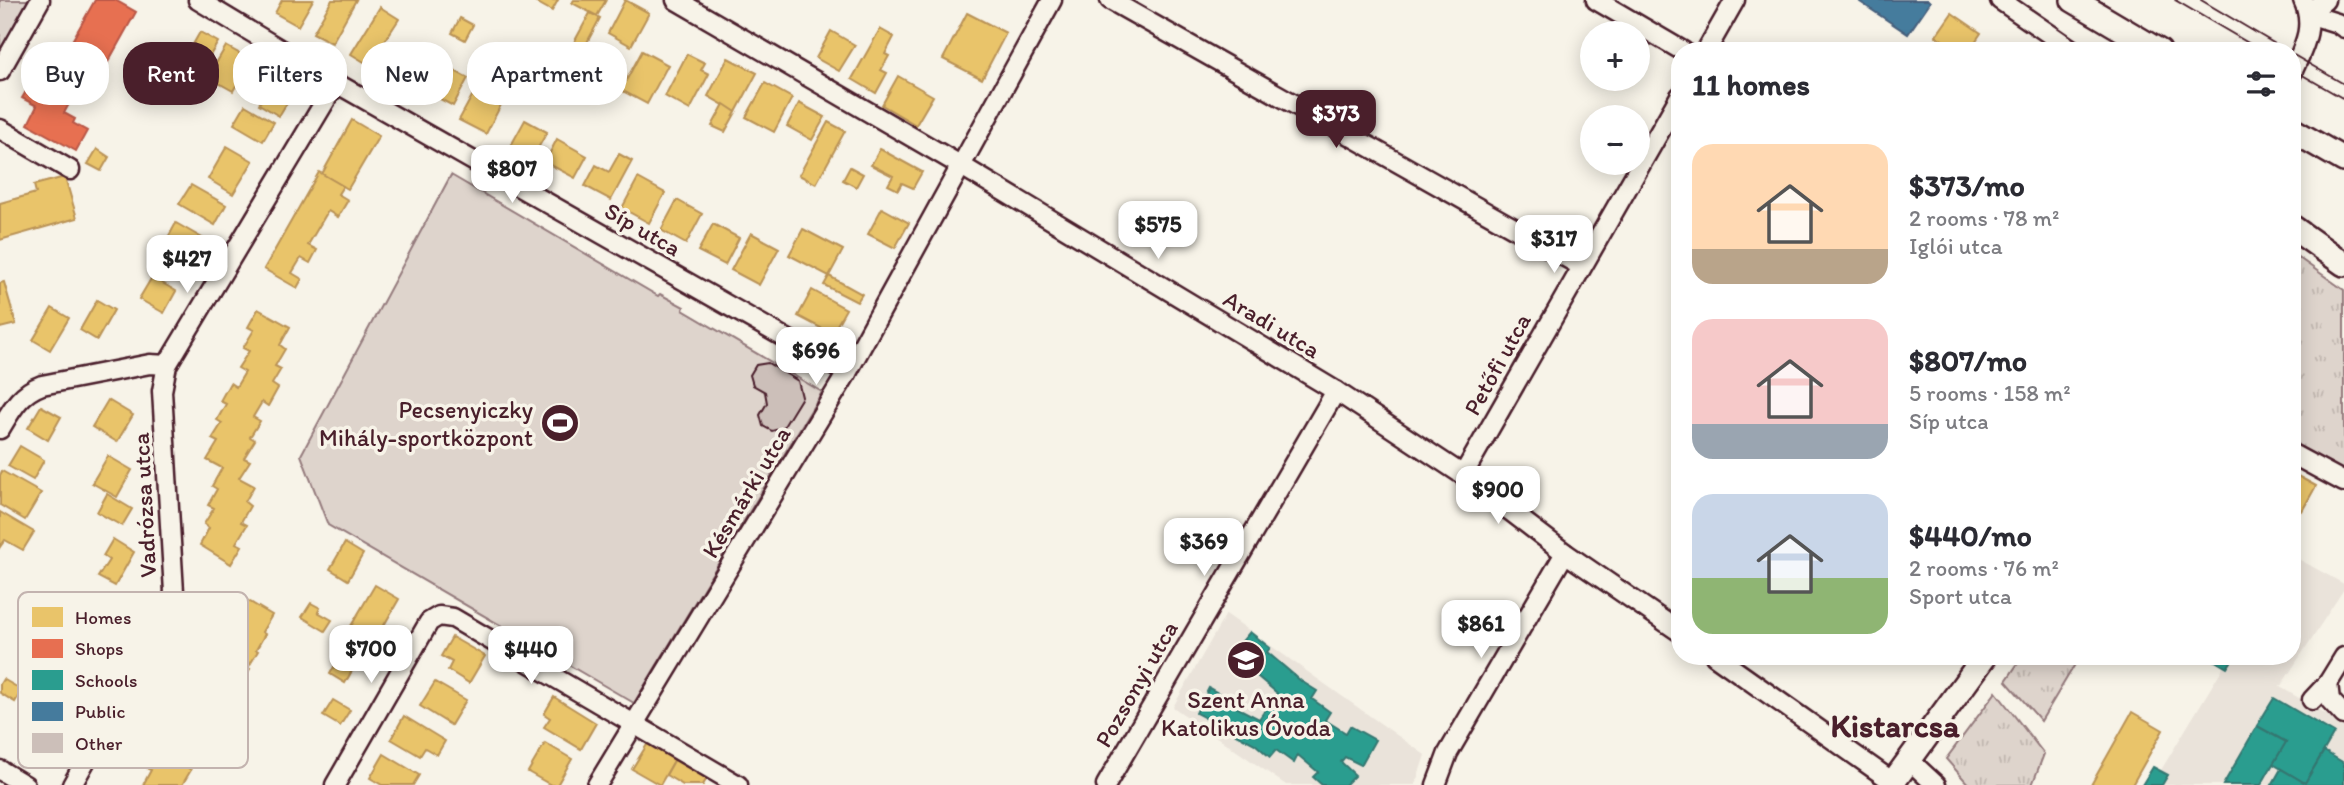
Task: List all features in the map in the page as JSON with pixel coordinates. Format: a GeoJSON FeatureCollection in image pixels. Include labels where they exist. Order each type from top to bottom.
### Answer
{"type":"FeatureCollection","features":[{"type":"Feature","properties":{"kind":"main road"},"geometry":{"type":"LineString","coordinates":[[2073,0],[2144,42]]}},
{"type":"Feature","properties":{"kind":"main road"},"geometry":{"type":"LineString","coordinates":[[2301,135],[2344,160]]}},
{"type":"Feature","properties":{"kind":"main road"},"geometry":{"type":"LineString","coordinates":[[2301,233],[2344,264]]}},
{"type":"Feature","properties":{"kind":"main road"},"geometry":{"type":"LineString","coordinates":[[1892,784],[1978,665]]}},
{"type":"Feature","properties":{"kind":"street"},"geometry":{"type":"LineString","coordinates":[[0,71],[40,0]]}},
{"type":"Feature","properties":{"kind":"street","name":"Síp utca"},"geometry":{"type":"LineString","coordinates":[[198,0],[268,42]]}},
{"type":"Feature","properties":{"kind":"street","name":"Aradi utca"},"geometry":{"type":"LineString","coordinates":[[676,0],[960,165],[1336,391],[1463,475],[1565,553],[1671,626]]}},
{"type":"Feature","properties":{"kind":"street","name":"Késmárki utca"},"geometry":{"type":"LineString","coordinates":[[597,785],[847,373],[1052,0]]}},
{"type":"Feature","properties":{"kind":"street"},"geometry":{"type":"LineString","coordinates":[[1110,0],[1581,266]]}},
{"type":"Feature","properties":{"kind":"street"},"geometry":{"type":"LineString","coordinates":[[1596,0],[1671,43]]}},
{"type":"Feature","properties":{"kind":"street"},"geometry":{"type":"LineString","coordinates":[[1711,42],[1735,0]]}},
{"type":"Feature","properties":{"kind":"street"},"geometry":{"type":"LineString","coordinates":[[2000,0],[2058,42]]}},
{"type":"Feature","properties":{"kind":"street"},"geometry":{"type":"LineString","coordinates":[[2306,7],[2325,0]]}},
{"type":"Feature","properties":{"kind":"street"},"geometry":{"type":"LineString","coordinates":[[2306,7],[2344,28]]}},
{"type":"Feature","properties":{"kind":"street"},"geometry":{"type":"LineString","coordinates":[[2301,52],[2310,23],[2306,7]]}},
{"type":"Feature","properties":{"kind":"street","name":"Síp utca"},"geometry":{"type":"LineString","coordinates":[[347,89],[847,373]]}},
{"type":"Feature","properties":{"kind":"street"},"geometry":{"type":"LineString","coordinates":[[0,429],[18,400],[29,389],[150,364],[167,365],[323,105]]}},
{"type":"Feature","properties":{"kind":"street","name":"Petőfi utca"},"geometry":{"type":"LineString","coordinates":[[1463,475],[1671,111]]}},
{"type":"Feature","properties":{"kind":"street"},"geometry":{"type":"LineString","coordinates":[[0,129],[71,170]]}},
{"type":"Feature","properties":{"kind":"street","name":"Vadrózsa utca"},"geometry":{"type":"LineString","coordinates":[[167,365],[162,391],[174,592]]}},
{"type":"Feature","properties":{"kind":"street","name":"Pozsonyi utca"},"geometry":{"type":"LineString","coordinates":[[1106,785],[1336,391]]}},
{"type":"Feature","properties":{"kind":"street"},"geometry":{"type":"LineString","coordinates":[[2301,459],[2344,482]]}},
{"type":"Feature","properties":{"kind":"street"},"geometry":{"type":"LineString","coordinates":[[1436,785],[1448,753],[1565,553]]}},
{"type":"Feature","properties":{"kind":"street"},"geometry":{"type":"LineString","coordinates":[[335,785],[429,622],[439,616],[453,618],[738,785]]}},
{"type":"Feature","properties":{"kind":"street"},"geometry":{"type":"LineString","coordinates":[[2312,701],[2328,683],[2344,657]]}},
{"type":"Feature","properties":{"kind":"street"},"geometry":{"type":"LineString","coordinates":[[1728,665],[1892,784]]}},
{"type":"Feature","properties":{"kind":"street"},"geometry":{"type":"LineString","coordinates":[[2328,683],[2330,700],[2344,715]]}},
{"type":"Feature","properties":{"kind":"street"},"geometry":{"type":"LineString","coordinates":[[1909,761],[1936,785]]}},
{"type":"Feature","properties":{"kind":"street","name":"Vadrózsa utca"},"geometry":{"type":"LineString","coordinates":[[72,785],[82,768]]}},
{"type":"Feature","properties":{"kind":"street"},"geometry":{"type":"LineString","coordinates":[[0,770],[25,785]]}},
{"type":"Feature","properties":{"kind":"shaded area"},"geometry":{"type":"Polygon","coordinates":[[[2301,560],[2344,584],[2344,589],[2301,655],[2301,560]]]}},
{"type":"Feature","properties":{"kind":"shaded area","name":"Szent Anna Katolikus Óvoda"},"geometry":{"type":"Polygon","coordinates":[[[1226,614],[1425,755],[1415,785],[1286,785],[1173,707],[1226,614]]]}},
{"type":"Feature","properties":{"kind":"shaded area"},"geometry":{"type":"Polygon","coordinates":[[[2225,665],[2294,665],[2280,687],[2344,724],[2344,785],[2152,785],[2225,665]]]}},
{"type":"Feature","properties":{"kind":"green space"},"geometry":{"type":"Polygon","coordinates":[[[0,0],[33,0],[0,53],[0,0]]]}},
{"type":"Feature","properties":{"kind":"green space","name":"Pecsenyiczky Mihály-sportközpont"},"geometry":{"type":"Polygon","coordinates":[[[451,175],[658,296],[660,294],[684,307],[683,310],[822,392],[634,703],[328,525],[301,455],[451,175]]]}},
{"type":"Feature","properties":{"kind":"green space"},"geometry":{"type":"Polygon","coordinates":[[[2301,259],[2344,290],[2344,477],[2301,453],[2301,259]]]}},
{"type":"Feature","properties":{"kind":"green space"},"geometry":{"type":"Polygon","coordinates":[[[2017,665],[2075,665],[2041,721],[2006,681],[2017,665]]]}},
{"type":"Feature","properties":{"kind":"green space"},"geometry":{"type":"Polygon","coordinates":[[[1996,692],[2044,754],[2032,785],[1969,785],[1946,759],[1996,692]]]}},
{"type":"Feature","properties":{"kind":"building: Homes"},"geometry":{"type":"Polygon","coordinates":[[[282,0],[313,0],[298,26],[275,13],[282,0]]]}},
{"type":"Feature","properties":{"kind":"building: Homes"},"geometry":{"type":"Polygon","coordinates":[[[332,0],[356,0],[333,42],[313,33],[332,0]]]}},
{"type":"Feature","properties":{"kind":"building: Homes"},"geometry":{"type":"Polygon","coordinates":[[[558,0],[552,11],[536,2],[558,0]]]}},
{"type":"Feature","properties":{"kind":"building: Homes"},"geometry":{"type":"Polygon","coordinates":[[[574,0],[606,0],[597,16],[572,3],[574,0]]]}},
{"type":"Feature","properties":{"kind":"building: Homes"},"geometry":{"type":"Polygon","coordinates":[[[625,0],[649,13],[631,46],[608,33],[625,0]]]}},
{"type":"Feature","properties":{"kind":"building: Homes"},"geometry":{"type":"Polygon","coordinates":[[[380,7],[399,19],[384,42],[361,42],[361,60],[351,54],[380,7]]]}},
{"type":"Feature","properties":{"kind":"building: Homes"},"geometry":{"type":"Polygon","coordinates":[[[590,13],[600,18],[587,42],[574,42],[590,13]]]}},
{"type":"Feature","properties":{"kind":"building: Homes"},"geometry":{"type":"Polygon","coordinates":[[[967,13],[1006,33],[982,79],[943,59],[967,13]]]}},
{"type":"Feature","properties":{"kind":"building: Homes"},"geometry":{"type":"Polygon","coordinates":[[[1952,13],[1981,33],[1975,42],[1945,42],[1936,36],[1952,13]]]}},
{"type":"Feature","properties":{"kind":"building: Homes"},"geometry":{"type":"Polygon","coordinates":[[[460,18],[473,25],[465,40],[452,33],[460,18]]]}},
{"type":"Feature","properties":{"kind":"building: Homes"},"geometry":{"type":"Polygon","coordinates":[[[880,29],[894,37],[885,54],[889,56],[881,70],[887,73],[876,93],[852,79],[880,29]]]}},
{"type":"Feature","properties":{"kind":"building: Homes"},"geometry":{"type":"Polygon","coordinates":[[[831,31],[855,45],[839,71],[816,58],[831,31]]]}},
{"type":"Feature","properties":{"kind":"building: Homes"},"geometry":{"type":"Polygon","coordinates":[[[200,32],[218,42],[194,42],[200,32]]]}},
{"type":"Feature","properties":{"kind":"building: Homes"},"geometry":{"type":"Polygon","coordinates":[[[226,46],[233,50],[233,91],[219,83],[219,58],[226,46]]]}},
{"type":"Feature","properties":{"kind":"building: Homes"},"geometry":{"type":"Polygon","coordinates":[[[642,51],[668,65],[647,104],[627,93],[627,79],[642,51]]]}},
{"type":"Feature","properties":{"kind":"building: Homes"},"geometry":{"type":"Polygon","coordinates":[[[687,54],[705,63],[701,70],[709,74],[690,110],[665,96],[687,54]]]}},
{"type":"Feature","properties":{"kind":"building: Homes"},"geometry":{"type":"Polygon","coordinates":[[[728,58],[757,73],[736,112],[708,96],[728,58]]]}},
{"type":"Feature","properties":{"kind":"building: Homes"},"geometry":{"type":"Polygon","coordinates":[[[453,70],[467,80],[453,106],[451,105],[453,70]]]}},
{"type":"Feature","properties":{"kind":"building: Homes"},"geometry":{"type":"Polygon","coordinates":[[[898,76],[933,96],[916,125],[882,105],[898,76]]]}},
{"type":"Feature","properties":{"kind":"building: Homes"},"geometry":{"type":"Polygon","coordinates":[[[765,83],[792,98],[774,132],[746,117],[765,83]]]}},
{"type":"Feature","properties":{"kind":"building: Homes"},"geometry":{"type":"Polygon","coordinates":[[[799,103],[825,117],[812,140],[787,126],[799,103]]]}},
{"type":"Feature","properties":{"kind":"building: Homes"},"geometry":{"type":"Polygon","coordinates":[[[724,104],[736,112],[725,132],[712,126],[724,104]]]}},
{"type":"Feature","properties":{"kind":"building: Homes"},"geometry":{"type":"Polygon","coordinates":[[[245,105],[274,122],[263,141],[234,124],[245,105]]]}},
{"type":"Feature","properties":{"kind":"building: Homes"},"geometry":{"type":"Polygon","coordinates":[[[261,105],[286,105],[279,116],[261,105]]]}},
{"type":"Feature","properties":{"kind":"building: Homes"},"geometry":{"type":"Polygon","coordinates":[[[467,105],[501,105],[486,134],[459,120],[467,105]]]}},
{"type":"Feature","properties":{"kind":"building: Homes"},"geometry":{"type":"Polygon","coordinates":[[[352,120],[379,136],[348,189],[322,174],[352,120]]]}},
{"type":"Feature","properties":{"kind":"building: Homes"},"geometry":{"type":"Polygon","coordinates":[[[525,120],[547,132],[531,161],[509,149],[525,120]]]}},
{"type":"Feature","properties":{"kind":"building: Homes"},"geometry":{"type":"Polygon","coordinates":[[[828,122],[845,131],[816,184],[799,175],[828,122]]]}},
{"type":"Feature","properties":{"kind":"building: Homes"},"geometry":{"type":"Polygon","coordinates":[[[557,139],[587,156],[575,178],[545,162],[557,139]]]}},
{"type":"Feature","properties":{"kind":"building: Homes"},"geometry":{"type":"Polygon","coordinates":[[[227,146],[253,161],[233,194],[208,179],[227,146]]]}},
{"type":"Feature","properties":{"kind":"building: Homes"},"geometry":{"type":"Polygon","coordinates":[[[97,149],[109,157],[101,171],[88,164],[97,149]]]}},
{"type":"Feature","properties":{"kind":"building: Homes"},"geometry":{"type":"Polygon","coordinates":[[[880,149],[922,172],[913,188],[902,183],[898,190],[888,185],[893,176],[871,165],[880,149]]]}},
{"type":"Feature","properties":{"kind":"building: Homes"},"geometry":{"type":"Polygon","coordinates":[[[619,154],[632,161],[611,200],[585,186],[596,165],[609,172],[619,154]]]}},
{"type":"Feature","properties":{"kind":"building: Homes"},"geometry":{"type":"Polygon","coordinates":[[[850,167],[863,174],[856,187],[843,180],[850,167]]]}},
{"type":"Feature","properties":{"kind":"building: Homes"},"geometry":{"type":"Polygon","coordinates":[[[319,172],[343,186],[338,194],[348,200],[338,217],[328,211],[308,245],[317,250],[310,263],[301,258],[292,273],[302,279],[297,288],[264,269],[319,172]]]}},
{"type":"Feature","properties":{"kind":"building: Homes"},"geometry":{"type":"Polygon","coordinates":[[[65,177],[77,218],[0,240],[0,203],[36,193],[34,185],[65,177]]]}},
{"type":"Feature","properties":{"kind":"building: Homes"},"geometry":{"type":"Polygon","coordinates":[[[638,178],[665,193],[649,223],[622,208],[638,178]]]}},
{"type":"Feature","properties":{"kind":"building: Homes"},"geometry":{"type":"Polygon","coordinates":[[[191,185],[226,205],[215,225],[179,204],[191,185]]]}},
{"type":"Feature","properties":{"kind":"building: Homes"},"geometry":{"type":"Polygon","coordinates":[[[677,200],[702,214],[686,244],[661,230],[677,200]]]}},
{"type":"Feature","properties":{"kind":"building: Homes"},"geometry":{"type":"Polygon","coordinates":[[[882,208],[909,223],[895,248],[868,234],[882,208]]]}},
{"type":"Feature","properties":{"kind":"building: Homes"},"geometry":{"type":"Polygon","coordinates":[[[176,223],[204,239],[187,268],[160,252],[176,223]]]}},
{"type":"Feature","properties":{"kind":"building: Homes"},"geometry":{"type":"Polygon","coordinates":[[[713,224],[739,238],[725,265],[698,251],[713,224]]]}},
{"type":"Feature","properties":{"kind":"building: Homes"},"geometry":{"type":"Polygon","coordinates":[[[803,229],[843,250],[829,276],[789,255],[803,229]]]}},
{"type":"Feature","properties":{"kind":"building: Homes"},"geometry":{"type":"Polygon","coordinates":[[[751,233],[779,248],[759,285],[731,270],[751,233]]]}},
{"type":"Feature","properties":{"kind":"building: Homes"},"geometry":{"type":"Polygon","coordinates":[[[829,276],[862,294],[857,302],[824,285],[829,276]]]}},
{"type":"Feature","properties":{"kind":"building: Homes"},"geometry":{"type":"Polygon","coordinates":[[[152,277],[176,291],[164,313],[139,299],[152,277]]]}},
{"type":"Feature","properties":{"kind":"building: Homes"},"geometry":{"type":"Polygon","coordinates":[[[4,282],[16,324],[0,328],[0,283],[4,282]]]}},
{"type":"Feature","properties":{"kind":"building: Homes"},"geometry":{"type":"Polygon","coordinates":[[[812,290],[846,309],[832,334],[798,316],[812,290]]]}},
{"type":"Feature","properties":{"kind":"building: Homes"},"geometry":{"type":"Polygon","coordinates":[[[97,300],[114,310],[97,340],[80,330],[97,300]]]}},
{"type":"Feature","properties":{"kind":"building: Homes"},"geometry":{"type":"Polygon","coordinates":[[[52,308],[69,318],[50,350],[33,340],[52,308]]]}},
{"type":"Feature","properties":{"kind":"building: Homes"},"geometry":{"type":"Polygon","coordinates":[[[258,309],[290,327],[280,345],[285,349],[275,366],[281,369],[272,384],[278,388],[268,406],[262,402],[253,417],[260,421],[250,437],[255,440],[244,458],[250,461],[239,478],[254,486],[245,502],[250,506],[241,522],[247,525],[236,543],[242,546],[231,564],[200,545],[209,528],[204,524],[214,508],[208,505],[217,489],[212,486],[222,468],[207,460],[218,442],[212,439],[222,423],[217,420],[226,404],[220,401],[230,383],[236,387],[245,372],[238,368],[249,351],[243,348],[254,330],[248,327],[258,309]]]}},
{"type":"Feature","properties":{"kind":"building: Homes"},"geometry":{"type":"Polygon","coordinates":[[[108,400],[133,415],[117,442],[92,427],[108,400]]]}},
{"type":"Feature","properties":{"kind":"building: Homes"},"geometry":{"type":"Polygon","coordinates":[[[41,406],[61,417],[48,440],[28,428],[41,406]]]}},
{"type":"Feature","properties":{"kind":"building: Homes"},"geometry":{"type":"Polygon","coordinates":[[[20,446],[44,460],[33,480],[8,466],[20,446]]]}},
{"type":"Feature","properties":{"kind":"building: Homes"},"geometry":{"type":"Polygon","coordinates":[[[108,456],[132,470],[117,497],[92,483],[108,456]]]}},
{"type":"Feature","properties":{"kind":"building: Homes"},"geometry":{"type":"Polygon","coordinates":[[[2,471],[41,493],[25,520],[0,505],[2,471]]]}},
{"type":"Feature","properties":{"kind":"building: Homes"},"geometry":{"type":"Polygon","coordinates":[[[2301,478],[2316,486],[2301,510],[2301,478]]]}},
{"type":"Feature","properties":{"kind":"building: Homes"},"geometry":{"type":"Polygon","coordinates":[[[107,494],[132,509],[122,526],[97,512],[107,494]]]}},
{"type":"Feature","properties":{"kind":"building: Homes"},"geometry":{"type":"Polygon","coordinates":[[[0,512],[34,532],[23,550],[5,540],[0,547],[0,512]]]}},
{"type":"Feature","properties":{"kind":"building: Homes"},"geometry":{"type":"Polygon","coordinates":[[[113,539],[134,552],[115,586],[98,577],[109,560],[103,556],[113,539]]]}},
{"type":"Feature","properties":{"kind":"building: Homes"},"geometry":{"type":"Polygon","coordinates":[[[345,543],[363,554],[348,580],[330,569],[345,543]]]}},
{"type":"Feature","properties":{"kind":"building: Homes"},"geometry":{"type":"Polygon","coordinates":[[[375,585],[399,599],[375,641],[351,626],[375,585]]]}},
{"type":"Feature","properties":{"kind":"building: Homes"},"geometry":{"type":"Polygon","coordinates":[[[248,601],[272,615],[262,632],[265,634],[256,650],[258,651],[248,668],[248,601]]]}},
{"type":"Feature","properties":{"kind":"building: Homes"},"geometry":{"type":"Polygon","coordinates":[[[311,603],[320,608],[318,612],[332,620],[325,631],[302,617],[311,603]]]}},
{"type":"Feature","properties":{"kind":"building: Homes"},"geometry":{"type":"Polygon","coordinates":[[[452,637],[485,656],[469,683],[448,670],[452,662],[441,656],[452,637]]]}},
{"type":"Feature","properties":{"kind":"building: Homes"},"geometry":{"type":"Polygon","coordinates":[[[338,660],[353,669],[345,683],[330,674],[338,660]]]}},
{"type":"Feature","properties":{"kind":"building: Homes"},"geometry":{"type":"Polygon","coordinates":[[[3,679],[18,688],[15,702],[0,693],[3,679]]]}},
{"type":"Feature","properties":{"kind":"building: Homes"},"geometry":{"type":"Polygon","coordinates":[[[435,682],[466,700],[451,725],[420,706],[435,682]]]}},
{"type":"Feature","properties":{"kind":"building: Homes"},"geometry":{"type":"Polygon","coordinates":[[[554,697],[596,723],[581,749],[544,727],[550,718],[544,714],[554,697]]]}},
{"type":"Feature","properties":{"kind":"building: Homes"},"geometry":{"type":"Polygon","coordinates":[[[333,700],[350,710],[340,726],[323,716],[333,700]]]}},
{"type":"Feature","properties":{"kind":"building: Homes"},"geometry":{"type":"Polygon","coordinates":[[[2132,712],[2163,730],[2132,785],[2091,785],[2132,712]]]}},
{"type":"Feature","properties":{"kind":"building: Homes"},"geometry":{"type":"Polygon","coordinates":[[[404,716],[445,741],[437,755],[425,748],[420,756],[391,739],[404,716]]]}},
{"type":"Feature","properties":{"kind":"building: Homes"},"geometry":{"type":"Polygon","coordinates":[[[545,743],[572,759],[557,785],[551,785],[528,772],[545,743]]]}},
{"type":"Feature","properties":{"kind":"building: Homes"},"geometry":{"type":"Polygon","coordinates":[[[648,743],[675,759],[660,785],[632,769],[648,743]]]}},
{"type":"Feature","properties":{"kind":"building: Homes"},"geometry":{"type":"Polygon","coordinates":[[[384,754],[419,775],[413,785],[382,785],[370,778],[384,754]]]}},
{"type":"Feature","properties":{"kind":"building: Homes"},"geometry":{"type":"Polygon","coordinates":[[[675,759],[707,778],[703,785],[683,785],[666,775],[675,759]]]}},
{"type":"Feature","properties":{"kind":"building: Homes"},"geometry":{"type":"Polygon","coordinates":[[[148,769],[191,770],[182,785],[143,785],[151,770],[148,769]]]}},
{"type":"Feature","properties":{"kind":"building: Shops"},"geometry":{"type":"Polygon","coordinates":[[[95,0],[115,0],[136,12],[109,60],[109,42],[72,41],[95,0]]]}},
{"type":"Feature","properties":{"kind":"building: Shops"},"geometry":{"type":"Polygon","coordinates":[[[35,105],[68,105],[64,113],[75,119],[73,123],[87,131],[76,151],[28,124],[37,106],[35,105]]]}},
{"type":"Feature","properties":{"kind":"building: Schools"},"geometry":{"type":"Polygon","coordinates":[[[1250,632],[1270,648],[1267,652],[1317,691],[1312,699],[1330,712],[1325,720],[1346,733],[1350,726],[1375,740],[1361,765],[1345,757],[1341,762],[1355,775],[1345,785],[1322,785],[1313,777],[1318,772],[1298,755],[1294,763],[1276,750],[1270,757],[1255,744],[1196,713],[1209,688],[1234,702],[1232,705],[1259,719],[1277,693],[1251,671],[1247,676],[1227,659],[1250,632]]]}},
{"type":"Feature","properties":{"kind":"building: Schools"},"geometry":{"type":"Polygon","coordinates":[[[2274,698],[2334,733],[2305,783],[2273,764],[2286,742],[2257,726],[2274,698]]]}},
{"type":"Feature","properties":{"kind":"building: Schools"},"geometry":{"type":"Polygon","coordinates":[[[2257,726],[2286,742],[2261,785],[2223,785],[2257,726]]]}},
{"type":"Feature","properties":{"kind":"building: Schools"},"geometry":{"type":"Polygon","coordinates":[[[2324,751],[2344,763],[2344,785],[2272,785],[2281,769],[2305,783],[2324,751]]]}},
{"type":"Feature","properties":{"kind":"building: Schools"},"geometry":{"type":"Polygon","coordinates":[[[2153,767],[2168,775],[2162,785],[2142,785],[2153,767]]]}},
{"type":"Feature","properties":{"kind":"building: Public"},"geometry":{"type":"Polygon","coordinates":[[[1860,2],[1930,2],[1908,34],[1860,2]]]}},
{"type":"Feature","properties":{"kind":"building: Other"},"geometry":{"type":"Polygon","coordinates":[[[768,363],[798,381],[802,397],[783,428],[772,431],[763,426],[760,415],[767,403],[765,392],[753,385],[750,375],[756,365],[768,363]]]}},
{"type":"Feature","properties":{"kind":"tram line"},"geometry":{"type":"LineString","coordinates":[[2175,0],[2247,42]]}},
{"type":"Feature","properties":{"kind":"tram line"},"geometry":{"type":"LineString","coordinates":[[2201,0],[2272,42]]}},
{"type":"Feature","properties":{"kind":"tram line"},"geometry":{"type":"LineString","coordinates":[[2301,59],[2344,84]]}},
{"type":"Feature","properties":{"kind":"tram line"},"geometry":{"type":"LineString","coordinates":[[2301,74],[2344,99]]}},
{"type":"Feature","properties":{"kind":"place","name":"Pecsenyiczky Mihály-sportközpont"},"geometry":{"type":"Point","coordinates":[560,423]}},
{"type":"Feature","properties":{"kind":"place","name":"Szent Anna Katolikus Óvoda"},"geometry":{"type":"Point","coordinates":[1246,660]}},
{"type":"Feature","properties":{"kind":"district","name":"Kistarcsa"},"geometry":{"type":"Point","coordinates":[1895,726]}}]}
